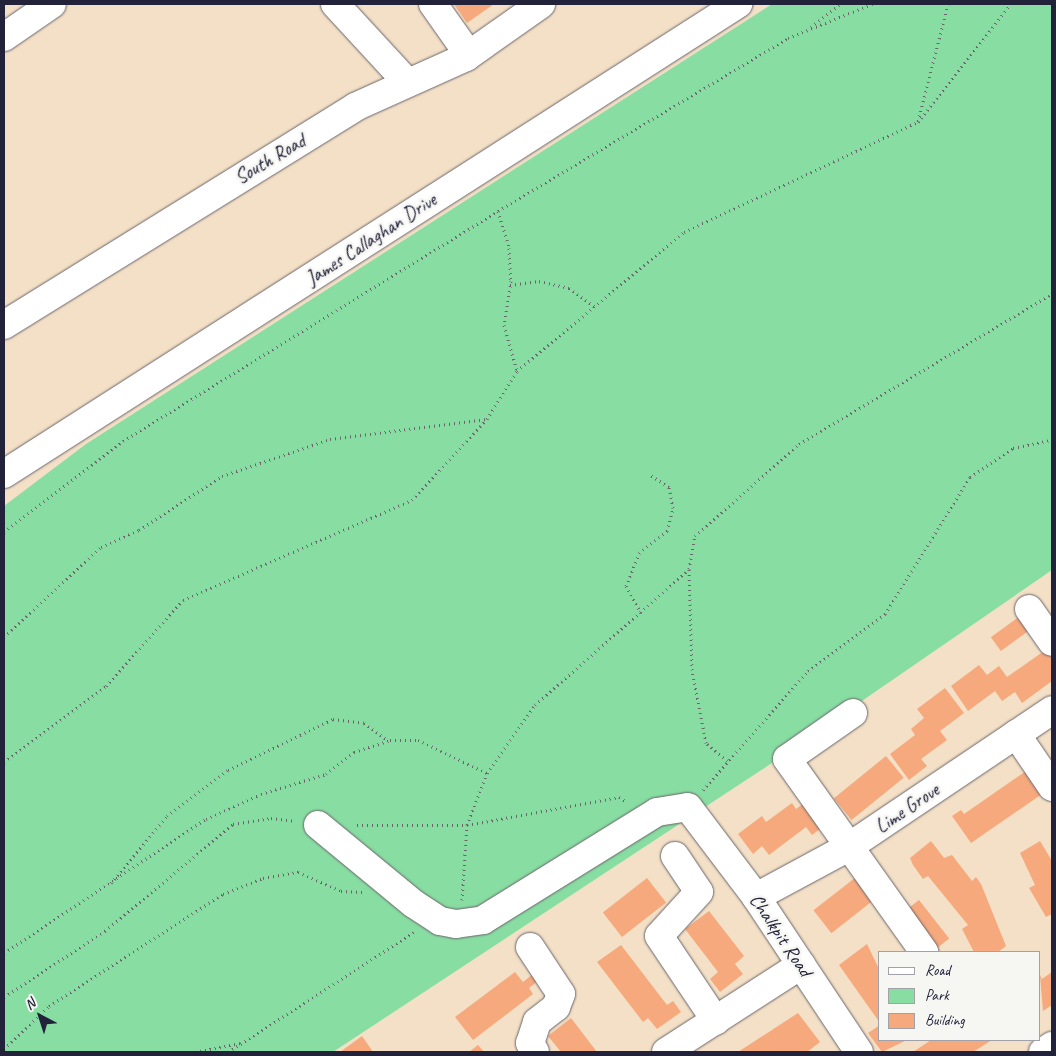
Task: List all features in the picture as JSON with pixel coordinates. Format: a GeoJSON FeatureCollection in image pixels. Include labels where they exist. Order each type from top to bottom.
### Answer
{"type":"FeatureCollection","features":[{"type":"Feature","properties":{"kind":"street"},"geometry":{"type":"LineString","coordinates":[[4,37],[52,4]]}},
{"type":"Feature","properties":{"kind":"street"},"geometry":{"type":"LineString","coordinates":[[335,4],[406,81]]}},
{"type":"Feature","properties":{"kind":"street"},"geometry":{"type":"LineString","coordinates":[[433,4],[469,55]]}},
{"type":"Feature","properties":{"kind":"street","name":"South Road"},"geometry":{"type":"LineString","coordinates":[[4,325],[198,202],[406,81],[469,55],[541,4]]}},
{"type":"Feature","properties":{"kind":"street","name":"James Callaghan Drive"},"geometry":{"type":"LineString","coordinates":[[4,474],[738,4]]}},
{"type":"Feature","properties":{"kind":"street"},"geometry":{"type":"LineString","coordinates":[[1029,609],[1052,642]]}},
{"type":"Feature","properties":{"kind":"street","name":"Lime Grove"},"geometry":{"type":"LineString","coordinates":[[756,897],[847,848],[1052,710]]}},
{"type":"Feature","properties":{"kind":"street"},"geometry":{"type":"LineString","coordinates":[[853,713],[787,759],[847,848],[923,951]]}},
{"type":"Feature","properties":{"kind":"street"},"geometry":{"type":"LineString","coordinates":[[1016,734],[1052,787]]}},
{"type":"Feature","properties":{"kind":"street"},"geometry":{"type":"LineString","coordinates":[[318,825],[435,918],[462,923],[483,920],[506,907],[651,816],[673,807],[695,813]]}},
{"type":"Feature","properties":{"kind":"street","name":"Chalkpit Road"},"geometry":{"type":"LineString","coordinates":[[695,813],[756,897],[859,1052]]}},
{"type":"Feature","properties":{"kind":"street"},"geometry":{"type":"LineString","coordinates":[[675,856],[699,892],[659,936],[716,1021]]}},
{"type":"Feature","properties":{"kind":"street"},"geometry":{"type":"LineString","coordinates":[[530,948],[561,994],[556,1007],[537,1022],[530,1043],[535,1052]]}},
{"type":"Feature","properties":{"kind":"street"},"geometry":{"type":"LineString","coordinates":[[666,1052],[801,965]]}},
{"type":"Feature","properties":{"kind":"street"},"geometry":{"type":"LineString","coordinates":[[1043,1052],[1052,1046]]}},
{"type":"Feature","properties":{"kind":"path"},"geometry":{"type":"LineString","coordinates":[[4,532],[123,441],[498,211],[806,30],[840,4]]}},
{"type":"Feature","properties":{"kind":"path"},"geometry":{"type":"LineString","coordinates":[[806,30],[872,4]]}},
{"type":"Feature","properties":{"kind":"path"},"geometry":{"type":"LineString","coordinates":[[918,122],[948,4]]}},
{"type":"Feature","properties":{"kind":"path"},"geometry":{"type":"LineString","coordinates":[[4,762],[106,686],[183,600],[412,500],[487,419],[517,371],[684,232],[918,122],[1012,4]]}},
{"type":"Feature","properties":{"kind":"path"},"geometry":{"type":"LineString","coordinates":[[498,211],[509,248],[510,285],[504,325],[517,371]]}},
{"type":"Feature","properties":{"kind":"path"},"geometry":{"type":"LineString","coordinates":[[510,285],[539,281],[569,288],[595,307]]}},
{"type":"Feature","properties":{"kind":"path"},"geometry":{"type":"LineString","coordinates":[[727,761],[706,743],[692,670],[689,569],[696,536],[799,444],[1052,294]]}},
{"type":"Feature","properties":{"kind":"path"},"geometry":{"type":"LineString","coordinates":[[4,636],[101,548],[139,530],[222,476],[330,439],[487,419]]}},
{"type":"Feature","properties":{"kind":"path"},"geometry":{"type":"LineString","coordinates":[[695,813],[727,761],[808,670],[885,614],[970,478],[1013,448],[1052,440]]}},
{"type":"Feature","properties":{"kind":"path"},"geometry":{"type":"LineString","coordinates":[[642,613],[626,586],[639,553],[667,531],[673,508],[668,487],[649,474]]}},
{"type":"Feature","properties":{"kind":"path"},"geometry":{"type":"LineString","coordinates":[[462,923],[466,825],[486,773],[535,705],[642,613],[689,569]]}},
{"type":"Feature","properties":{"kind":"path"},"geometry":{"type":"LineString","coordinates":[[110,886],[167,816],[228,770],[333,719],[364,723],[388,741]]}},
{"type":"Feature","properties":{"kind":"path"},"geometry":{"type":"LineString","coordinates":[[4,953],[110,886],[206,819],[261,794],[326,774],[354,752],[388,741],[418,740],[486,773]]}},
{"type":"Feature","properties":{"kind":"path"},"geometry":{"type":"LineString","coordinates":[[4,997],[105,931],[233,824],[271,818],[318,825],[466,825],[619,797],[651,816]]}},
{"type":"Feature","properties":{"kind":"path"},"geometry":{"type":"LineString","coordinates":[[4,1049],[50,1006],[223,894],[263,878],[298,872],[341,891],[368,893]]}},
{"type":"Feature","properties":{"kind":"path"},"geometry":{"type":"LineString","coordinates":[[228,1052],[435,918]]}},
{"type":"Feature","properties":{"kind":"path"},"geometry":{"type":"LineString","coordinates":[[194,1052],[243,1043]]}},
{"type":"Feature","properties":{"kind":"green space"},"geometry":{"type":"Polygon","coordinates":[[[772,4],[1052,4],[1052,570],[766,767],[333,1052],[4,1052],[4,506],[86,444],[772,4]]]}},
{"type":"Feature","properties":{"kind":"building"},"geometry":{"type":"Polygon","coordinates":[[[454,4],[494,4],[467,23],[454,4]]]}},
{"type":"Feature","properties":{"kind":"building"},"geometry":{"type":"Polygon","coordinates":[[[1020,616],[1030,630],[1001,651],[991,637],[1020,616]]]}},
{"type":"Feature","properties":{"kind":"building"},"geometry":{"type":"Polygon","coordinates":[[[1047,649],[1052,656],[1052,681],[1022,703],[1015,692],[1002,701],[995,691],[968,711],[951,686],[979,665],[987,675],[999,666],[1007,677],[1047,649]]]}},
{"type":"Feature","properties":{"kind":"building"},"geometry":{"type":"Polygon","coordinates":[[[945,688],[964,713],[940,731],[947,740],[921,759],[927,766],[909,780],[890,754],[915,735],[911,729],[924,718],[917,709],[945,688]]]}},
{"type":"Feature","properties":{"kind":"building"},"geometry":{"type":"Polygon","coordinates":[[[886,756],[904,778],[852,820],[834,798],[886,756]]]}},
{"type":"Feature","properties":{"kind":"building"},"geometry":{"type":"Polygon","coordinates":[[[1029,769],[1045,792],[971,843],[952,816],[961,810],[964,814],[1029,769]]]}},
{"type":"Feature","properties":{"kind":"building"},"geometry":{"type":"Polygon","coordinates":[[[811,798],[829,822],[812,835],[806,827],[769,855],[762,846],[753,854],[738,834],[762,816],[766,822],[792,803],[796,809],[811,798]]]}},
{"type":"Feature","properties":{"kind":"building"},"geometry":{"type":"Polygon","coordinates":[[[931,841],[944,858],[952,855],[972,881],[976,877],[981,884],[1006,946],[999,951],[973,951],[962,929],[968,925],[928,876],[923,879],[910,858],[931,841]]]}},
{"type":"Feature","properties":{"kind":"building"},"geometry":{"type":"Polygon","coordinates":[[[1040,841],[1052,861],[1052,914],[1046,917],[1029,888],[1035,885],[1020,853],[1040,841]]]}},
{"type":"Feature","properties":{"kind":"building"},"geometry":{"type":"Polygon","coordinates":[[[860,874],[878,897],[831,933],[814,910],[860,874]]]}},
{"type":"Feature","properties":{"kind":"building"},"geometry":{"type":"Polygon","coordinates":[[[647,878],[666,902],[622,937],[603,912],[647,878]]]}},
{"type":"Feature","properties":{"kind":"building"},"geometry":{"type":"Polygon","coordinates":[[[919,900],[949,939],[937,948],[906,910],[919,900]]]}},
{"type":"Feature","properties":{"kind":"building"},"geometry":{"type":"Polygon","coordinates":[[[709,911],[744,956],[735,964],[743,974],[720,992],[710,979],[718,972],[685,929],[709,911]]]}},
{"type":"Feature","properties":{"kind":"building"},"geometry":{"type":"Polygon","coordinates":[[[867,944],[878,967],[878,1020],[839,965],[867,944]]]}},
{"type":"Feature","properties":{"kind":"building"},"geometry":{"type":"Polygon","coordinates":[[[621,945],[667,1005],[673,1001],[681,1012],[657,1029],[648,1018],[643,1022],[597,962],[621,945]]]}},
{"type":"Feature","properties":{"kind":"building"},"geometry":{"type":"Polygon","coordinates":[[[515,972],[523,982],[533,974],[538,981],[529,988],[533,994],[473,1040],[455,1017],[515,972]]]}},
{"type":"Feature","properties":{"kind":"building"},"geometry":{"type":"Polygon","coordinates":[[[1052,972],[1052,1005],[1043,1011],[1041,977],[1042,979],[1052,972]]]}},
{"type":"Feature","properties":{"kind":"building"},"geometry":{"type":"Polygon","coordinates":[[[798,1013],[820,1042],[807,1052],[738,1052],[798,1013]]]}},
{"type":"Feature","properties":{"kind":"building"},"geometry":{"type":"Polygon","coordinates":[[[571,1018],[597,1052],[561,1052],[548,1036],[571,1018]]]}},
{"type":"Feature","properties":{"kind":"building"},"geometry":{"type":"Polygon","coordinates":[[[878,1026],[878,1041],[905,1041],[882,1052],[868,1033],[878,1026]]]}},
{"type":"Feature","properties":{"kind":"building"},"geometry":{"type":"Polygon","coordinates":[[[362,1036],[373,1052],[340,1052],[362,1036]]]}},
{"type":"Feature","properties":{"kind":"building"},"geometry":{"type":"Polygon","coordinates":[[[930,1041],[990,1041],[973,1052],[913,1052],[930,1041]]]}},
{"type":"Feature","properties":{"kind":"building"},"geometry":{"type":"Polygon","coordinates":[[[478,1045],[484,1052],[469,1052],[478,1045]]]}}]}
